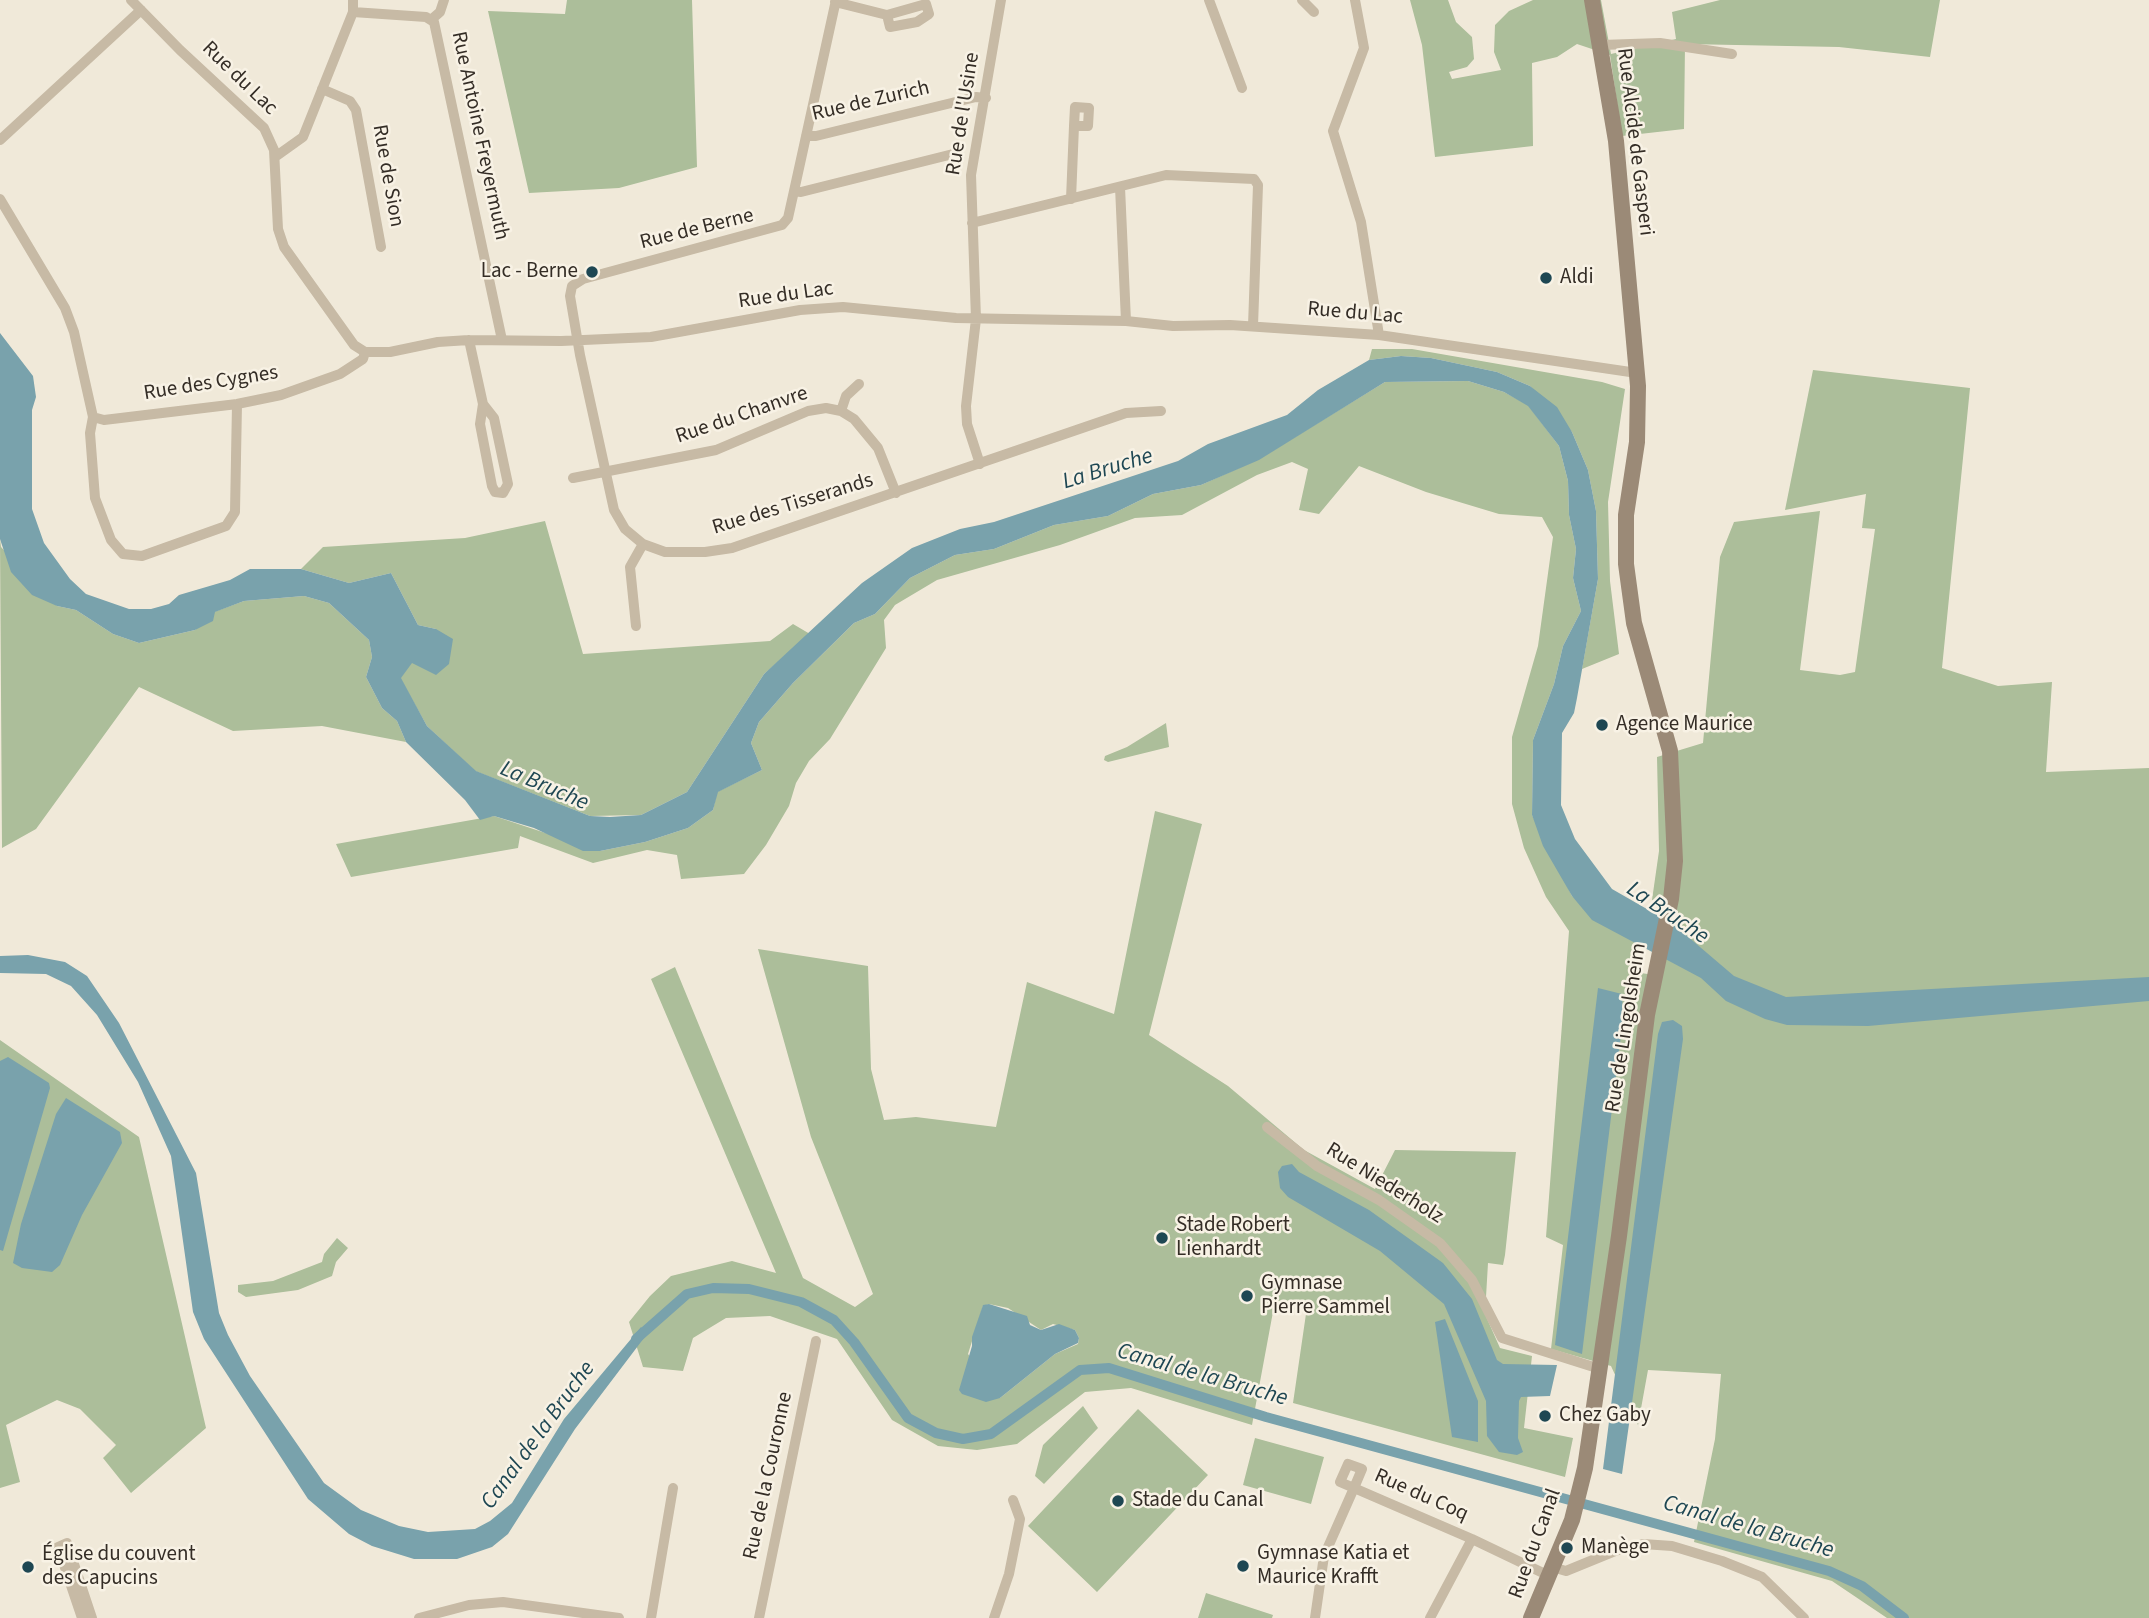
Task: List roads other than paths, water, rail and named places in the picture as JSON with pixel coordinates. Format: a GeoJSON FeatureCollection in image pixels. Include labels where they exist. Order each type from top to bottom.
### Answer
{"type":"FeatureCollection","features":[{"type":"Feature","properties":{"kind":"main road","name":"Rue Alcide de Gasperi"},"geometry":{"type":"LineString","coordinates":[[1592,0],[1617,155],[1637,373]]}},
{"type":"Feature","properties":{"kind":"main road","name":"Rue de Lingolsheim"},"geometry":{"type":"LineString","coordinates":[[1580,1489],[1600,1369],[1655,971],[1671,899],[1675,852],[1670,751],[1634,622],[1626,564],[1626,515],[1638,424],[1637,373]]}},
{"type":"Feature","properties":{"kind":"main road","name":"Rue du Canal"},"geometry":{"type":"LineString","coordinates":[[1531,1618],[1574,1513],[1580,1489]]}},
{"type":"Feature","properties":{"kind":"street","name":"Rue du Lac"},"geometry":{"type":"LineString","coordinates":[[131,0],[180,50],[258,120],[271,141],[275,157],[278,229],[284,247],[354,345],[365,352],[390,352],[438,342],[469,340],[578,341],[681,334],[782,313],[828,308],[976,319],[1253,326],[1379,335],[1637,373]]}},
{"type":"Feature","properties":{"kind":"street"},"geometry":{"type":"LineString","coordinates":[[432,19],[440,12],[444,0]]}},
{"type":"Feature","properties":{"kind":"street","name":"Rue de l'Usine"},"geometry":{"type":"LineString","coordinates":[[980,464],[967,424],[966,406],[976,319],[971,175],[1001,0]]}},
{"type":"Feature","properties":{"kind":"street"},"geometry":{"type":"LineString","coordinates":[[1209,0],[1242,88]]}},
{"type":"Feature","properties":{"kind":"street"},"geometry":{"type":"LineString","coordinates":[[1302,0],[1314,12]]}},
{"type":"Feature","properties":{"kind":"street"},"geometry":{"type":"LineString","coordinates":[[1355,0],[1364,48],[1334,131],[1361,222],[1379,335]]}},
{"type":"Feature","properties":{"kind":"street"},"geometry":{"type":"LineString","coordinates":[[836,1],[887,15]]}},
{"type":"Feature","properties":{"kind":"street","name":"Rue de Berne"},"geometry":{"type":"LineString","coordinates":[[578,341],[570,296],[577,282],[774,230],[788,218],[836,1]]}},
{"type":"Feature","properties":{"kind":"street"},"geometry":{"type":"LineString","coordinates":[[275,157],[303,137],[353,6]]}},
{"type":"Feature","properties":{"kind":"street","name":"Rue Antoine Freyermuth"},"geometry":{"type":"LineString","coordinates":[[353,6],[432,19],[502,340]]}},
{"type":"Feature","properties":{"kind":"street"},"geometry":{"type":"LineString","coordinates":[[0,140],[141,10]]}},
{"type":"Feature","properties":{"kind":"street"},"geometry":{"type":"LineString","coordinates":[[1601,45],[1660,43],[1732,54]]}},
{"type":"Feature","properties":{"kind":"street","name":"Rue de Sion"},"geometry":{"type":"LineString","coordinates":[[322,89],[350,101],[356,110],[380,247]]}},
{"type":"Feature","properties":{"kind":"street","name":"Rue de Zurich"},"geometry":{"type":"LineString","coordinates":[[806,136],[816,136],[976,97],[986,98]]}},
{"type":"Feature","properties":{"kind":"street"},"geometry":{"type":"LineString","coordinates":[[1072,199],[1074,126]]}},
{"type":"Feature","properties":{"kind":"street"},"geometry":{"type":"LineString","coordinates":[[794,191],[801,192],[953,154]]}},
{"type":"Feature","properties":{"kind":"street"},"geometry":{"type":"LineString","coordinates":[[972,223],[1166,175],[1254,179],[1258,185],[1253,326]]}},
{"type":"Feature","properties":{"kind":"street"},"geometry":{"type":"LineString","coordinates":[[1120,187],[1126,321]]}},
{"type":"Feature","properties":{"kind":"street"},"geometry":{"type":"LineString","coordinates":[[0,199],[65,308],[74,332],[93,417],[90,433],[95,498],[111,540],[123,554],[142,556],[226,526],[235,512],[237,404]]}},
{"type":"Feature","properties":{"kind":"street"},"geometry":{"type":"LineString","coordinates":[[469,340],[483,404],[480,424],[492,486],[495,492],[503,494],[508,484],[494,418],[483,404]]}},
{"type":"Feature","properties":{"kind":"street"},"geometry":{"type":"LineString","coordinates":[[578,341],[614,510],[625,530],[643,544],[630,567],[636,626]]}},
{"type":"Feature","properties":{"kind":"street","name":"Rue des Cygnes"},"geometry":{"type":"LineString","coordinates":[[93,417],[104,419],[237,404],[281,394],[341,374],[363,359],[365,352]]}},
{"type":"Feature","properties":{"kind":"street","name":"Rue du Chanvre"},"geometry":{"type":"LineString","coordinates":[[841,411],[846,396],[859,384]]}},
{"type":"Feature","properties":{"kind":"street","name":"Rue du Chanvre"},"geometry":{"type":"LineString","coordinates":[[573,478],[606,470],[671,461],[716,450],[808,411],[827,408],[841,411],[854,419],[878,448],[896,493]]}},
{"type":"Feature","properties":{"kind":"street","name":"Rue des Tisserands"},"geometry":{"type":"LineString","coordinates":[[643,544],[683,554],[732,548],[1126,413],[1161,411]]}},
{"type":"Feature","properties":{"kind":"street","name":"Rue Niederholz"},"geometry":{"type":"LineString","coordinates":[[1267,1128],[1317,1166],[1378,1200],[1440,1243],[1472,1280],[1502,1338],[1600,1369]]}},
{"type":"Feature","properties":{"kind":"street","name":"Rue de la Couronne"},"geometry":{"type":"LineString","coordinates":[[759,1618],[816,1341]]}},
{"type":"Feature","properties":{"kind":"street"},"geometry":{"type":"LineString","coordinates":[[651,1618],[673,1488]]}},
{"type":"Feature","properties":{"kind":"street","name":"Rue du Coq"},"geometry":{"type":"LineString","coordinates":[[1315,1618],[1324,1556],[1354,1488],[1550,1571]]}},
{"type":"Feature","properties":{"kind":"street"},"geometry":{"type":"LineString","coordinates":[[994,1618],[1009,1574],[1020,1519],[1013,1500]]}},
{"type":"Feature","properties":{"kind":"street","name":"Rue du Coq"},"geometry":{"type":"LineString","coordinates":[[1430,1618],[1472,1539]]}},
{"type":"Feature","properties":{"kind":"street"},"geometry":{"type":"LineString","coordinates":[[82,1618],[58,1547],[67,1543],[92,1618]]}},
{"type":"Feature","properties":{"kind":"street"},"geometry":{"type":"LineString","coordinates":[[1550,1571],[1566,1571],[1615,1551],[1643,1544],[1672,1546],[1722,1561],[1762,1577],[1804,1618]]}},
{"type":"Feature","properties":{"kind":"street"},"geometry":{"type":"LineString","coordinates":[[419,1618],[469,1605],[503,1602],[619,1618]]}},
{"type":"Feature","properties":{"kind":"water"},"geometry":{"type":"Polygon","coordinates":[[[0,333],[33,376],[36,397],[32,410],[32,509],[44,543],[70,579],[86,594],[129,609],[151,609],[169,604],[179,595],[230,580],[250,569],[301,569],[349,583],[391,573],[418,625],[436,629],[453,639],[449,664],[436,675],[412,663],[401,678],[427,726],[476,771],[590,816],[610,817],[641,815],[687,792],[764,674],[862,583],[912,548],[960,529],[994,522],[1178,461],[1208,444],[1287,415],[1318,390],[1369,360],[1401,356],[1431,358],[1497,372],[1530,386],[1557,407],[1572,432],[1588,470],[1596,511],[1598,579],[1574,713],[1562,733],[1561,805],[1575,839],[1612,889],[1673,924],[1734,976],[1786,997],[2149,977],[2149,1001],[1868,1026],[1787,1025],[1765,1019],[1726,1001],[1701,978],[1592,920],[1572,896],[1543,846],[1532,815],[1533,740],[1554,684],[1563,646],[1581,611],[1573,578],[1576,549],[1569,515],[1568,481],[1559,446],[1528,406],[1504,392],[1468,381],[1385,382],[1259,460],[1201,485],[1153,494],[1108,516],[1054,525],[994,549],[955,555],[910,578],[875,614],[854,623],[793,683],[759,722],[751,743],[762,770],[718,792],[713,810],[688,828],[645,842],[600,851],[583,851],[534,828],[494,816],[480,820],[465,800],[406,742],[397,721],[382,708],[366,677],[372,657],[369,640],[329,603],[304,596],[244,601],[215,612],[213,621],[195,630],[139,643],[113,634],[76,610],[57,606],[32,595],[11,572],[0,539],[0,333]]]}},
{"type":"Feature","properties":{"kind":"water"},"geometry":{"type":"Polygon","coordinates":[[[28,955],[65,962],[87,976],[119,1023],[196,1173],[219,1313],[228,1335],[250,1376],[324,1483],[361,1510],[399,1526],[428,1532],[475,1529],[490,1521],[512,1503],[564,1419],[641,1327],[647,1334],[575,1429],[508,1534],[492,1547],[457,1559],[414,1559],[372,1546],[349,1534],[308,1499],[204,1339],[193,1312],[171,1156],[138,1082],[97,1015],[71,986],[46,974],[0,973],[0,956],[28,955]]]}},
{"type":"Feature","properties":{"kind":"water"},"geometry":{"type":"Polygon","coordinates":[[[1598,988],[1622,994],[1623,1019],[1582,1354],[1555,1345],[1598,988]]]}},
{"type":"Feature","properties":{"kind":"water"},"geometry":{"type":"Polygon","coordinates":[[[1673,1020],[1682,1026],[1683,1039],[1622,1474],[1603,1469],[1658,1034],[1662,1022],[1673,1020]]]}},
{"type":"Feature","properties":{"kind":"water"},"geometry":{"type":"Polygon","coordinates":[[[8,1057],[49,1083],[50,1088],[3,1251],[0,1250],[0,1061],[8,1057]]]}},
{"type":"Feature","properties":{"kind":"water"},"geometry":{"type":"Polygon","coordinates":[[[66,1098],[120,1132],[122,1143],[82,1215],[60,1265],[52,1272],[22,1268],[13,1263],[21,1224],[56,1114],[66,1098]]]}},
{"type":"Feature","properties":{"kind":"water"},"geometry":{"type":"Polygon","coordinates":[[[1292,1164],[1299,1172],[1369,1210],[1443,1263],[1472,1299],[1497,1360],[1503,1364],[1557,1365],[1550,1396],[1521,1397],[1519,1401],[1518,1438],[1523,1452],[1517,1455],[1499,1452],[1487,1436],[1486,1401],[1444,1304],[1380,1251],[1288,1197],[1280,1188],[1278,1172],[1282,1166],[1292,1164]]]}},
{"type":"Feature","properties":{"kind":"water"},"geometry":{"type":"Polygon","coordinates":[[[989,1304],[1027,1316],[1030,1325],[1041,1330],[1059,1324],[1075,1330],[1079,1338],[1078,1343],[1055,1354],[1000,1398],[986,1402],[962,1394],[959,1390],[983,1305],[989,1304]]]}},
{"type":"Feature","properties":{"kind":"water"},"geometry":{"type":"Polygon","coordinates":[[[1445,1319],[1478,1401],[1478,1442],[1452,1437],[1435,1322],[1445,1319]]]}},
{"type":"Feature","properties":{"kind":"waterway","name":"Canal de la Bruche"},"geometry":{"type":"LineString","coordinates":[[636,1339],[687,1294],[713,1288],[749,1289],[801,1302],[834,1320],[854,1342],[908,1418],[936,1433],[963,1439],[991,1434],[1080,1370],[1109,1368],[1266,1417],[1829,1571],[1862,1586],[1904,1618]]}},
{"type":"Feature","properties":{"kind":"place","name":"Lac - Berne"},"geometry":{"type":"Point","coordinates":[592,272]}},
{"type":"Feature","properties":{"kind":"place","name":"Aldi"},"geometry":{"type":"Point","coordinates":[1546,278]}},
{"type":"Feature","properties":{"kind":"place","name":"Agence Maurice"},"geometry":{"type":"Point","coordinates":[1602,725]}},
{"type":"Feature","properties":{"kind":"place","name":"Stade Robert Lienhardt"},"geometry":{"type":"Point","coordinates":[1162,1238]}},
{"type":"Feature","properties":{"kind":"place","name":"Gymnase Pierre Sammel"},"geometry":{"type":"Point","coordinates":[1247,1296]}},
{"type":"Feature","properties":{"kind":"place","name":"Chez Gaby"},"geometry":{"type":"Point","coordinates":[1545,1416]}},
{"type":"Feature","properties":{"kind":"place","name":"Stade du Canal"},"geometry":{"type":"Point","coordinates":[1118,1501]}},
{"type":"Feature","properties":{"kind":"place","name":"Manège"},"geometry":{"type":"Point","coordinates":[1567,1548]}},
{"type":"Feature","properties":{"kind":"place","name":"Gymnase Katia et Maurice Krafft"},"geometry":{"type":"Point","coordinates":[1243,1566]}},
{"type":"Feature","properties":{"kind":"place","name":"Église du couvent des Capucins"},"geometry":{"type":"Point","coordinates":[28,1567]}},
{"type":"Feature","properties":{"kind":"water label","name":"La Bruche"},"geometry":{"type":"Point","coordinates":[1108,470]}},
{"type":"Feature","properties":{"kind":"water label","name":"La Bruche"},"geometry":{"type":"Point","coordinates":[544,787]}},
{"type":"Feature","properties":{"kind":"water label","name":"La Bruche"},"geometry":{"type":"Point","coordinates":[1667,914]}}]}
